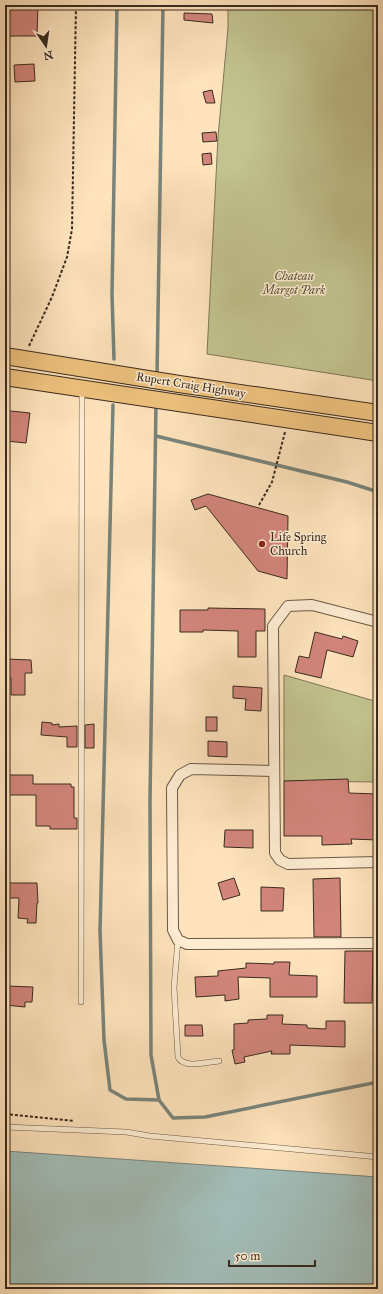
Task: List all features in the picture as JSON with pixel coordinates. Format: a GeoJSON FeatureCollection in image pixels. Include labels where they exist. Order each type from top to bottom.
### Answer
{"type":"FeatureCollection","features":[{"type":"Feature","properties":{"kind":"main road","name":"Rupert Craig Highway"},"geometry":{"type":"LineString","coordinates":[[5,356],[179,384],[378,413]]}},
{"type":"Feature","properties":{"kind":"main road","name":"Rupert Craig Highway"},"geometry":{"type":"LineString","coordinates":[[5,377],[378,433]]}},
{"type":"Feature","properties":{"kind":"street"},"geometry":{"type":"LineString","coordinates":[[378,622],[312,605],[288,606],[273,626],[275,854],[280,860],[288,864],[378,862]]}},
{"type":"Feature","properties":{"kind":"street"},"geometry":{"type":"LineString","coordinates":[[274,771],[191,769],[180,775],[172,788],[173,930],[178,940],[187,944],[378,943]]}},
{"type":"Feature","properties":{"kind":"lane"},"geometry":{"type":"LineString","coordinates":[[81,1002],[82,388]]}},
{"type":"Feature","properties":{"kind":"lane"},"geometry":{"type":"LineString","coordinates":[[178,940],[174,987],[179,1060],[185,1064],[219,1060]]}},
{"type":"Feature","properties":{"kind":"lane"},"geometry":{"type":"LineString","coordinates":[[5,1127],[126,1132],[150,1136],[378,1157]]}},
{"type":"Feature","properties":{"kind":"path"},"geometry":{"type":"LineString","coordinates":[[24,358],[52,297],[67,257],[72,229],[76,5]]}},
{"type":"Feature","properties":{"kind":"path"},"geometry":{"type":"LineString","coordinates":[[259,505],[272,482],[281,448]]}},
{"type":"Feature","properties":{"kind":"path"},"geometry":{"type":"LineString","coordinates":[[5,1114],[79,1121]]}},
{"type":"Feature","properties":{"kind":"green space","name":"Chateau Margot Park"},"geometry":{"type":"Polygon","coordinates":[[[228,5],[378,5],[378,381],[207,354],[218,137],[228,28],[228,5]]]}},
{"type":"Feature","properties":{"kind":"green space"},"geometry":{"type":"Polygon","coordinates":[[[284,675],[378,702],[378,782],[284,781],[284,675]]]}},
{"type":"Feature","properties":{"kind":"water"},"geometry":{"type":"Polygon","coordinates":[[[5,1151],[378,1177],[378,1289],[5,1289],[5,1151]]]}},
{"type":"Feature","properties":{"kind":"building"},"geometry":{"type":"Polygon","coordinates":[[[5,5],[38,5],[37,36],[5,36],[5,5]]]}},
{"type":"Feature","properties":{"kind":"building"},"geometry":{"type":"Polygon","coordinates":[[[184,13],[212,14],[213,23],[184,20],[184,13]]]}},
{"type":"Feature","properties":{"kind":"building"},"geometry":{"type":"Polygon","coordinates":[[[34,64],[35,81],[15,82],[14,65],[34,64]]]}},
{"type":"Feature","properties":{"kind":"building"},"geometry":{"type":"Polygon","coordinates":[[[212,90],[215,103],[206,103],[203,92],[212,90]]]}},
{"type":"Feature","properties":{"kind":"building"},"geometry":{"type":"Polygon","coordinates":[[[216,132],[217,141],[203,142],[202,133],[216,132]]]}},
{"type":"Feature","properties":{"kind":"building"},"geometry":{"type":"Polygon","coordinates":[[[211,153],[212,164],[203,165],[202,154],[211,153]]]}},
{"type":"Feature","properties":{"kind":"building"},"geometry":{"type":"Polygon","coordinates":[[[11,411],[30,413],[26,443],[6,441],[5,412],[11,411]]]}},
{"type":"Feature","properties":{"kind":"building","name":"Life Spring Church"},"geometry":{"type":"Polygon","coordinates":[[[208,494],[288,516],[287,579],[258,571],[206,506],[195,510],[191,500],[208,494]]]}},
{"type":"Feature","properties":{"kind":"building"},"geometry":{"type":"Polygon","coordinates":[[[208,608],[265,609],[265,631],[256,631],[256,657],[238,657],[238,631],[203,630],[203,632],[180,632],[180,610],[208,610],[208,608]]]}},
{"type":"Feature","properties":{"kind":"building"},"geometry":{"type":"Polygon","coordinates":[[[315,632],[342,639],[343,636],[358,641],[353,657],[327,650],[321,678],[295,672],[299,656],[309,658],[315,632]]]}},
{"type":"Feature","properties":{"kind":"building"},"geometry":{"type":"Polygon","coordinates":[[[5,659],[31,660],[32,673],[25,673],[25,695],[11,695],[11,678],[5,678],[5,659]]]}},
{"type":"Feature","properties":{"kind":"building"},"geometry":{"type":"Polygon","coordinates":[[[233,686],[262,688],[261,711],[245,710],[246,699],[233,698],[233,686]]]}},
{"type":"Feature","properties":{"kind":"building"},"geometry":{"type":"Polygon","coordinates":[[[206,717],[217,717],[217,731],[206,731],[206,717]]]}},
{"type":"Feature","properties":{"kind":"building"},"geometry":{"type":"Polygon","coordinates":[[[42,722],[52,723],[52,725],[59,724],[59,727],[77,726],[77,747],[67,747],[67,737],[41,735],[42,722]]]}},
{"type":"Feature","properties":{"kind":"building"},"geometry":{"type":"Polygon","coordinates":[[[94,724],[94,748],[85,748],[85,725],[94,724]]]}},
{"type":"Feature","properties":{"kind":"building"},"geometry":{"type":"Polygon","coordinates":[[[208,741],[227,742],[227,757],[208,756],[208,741]]]}},
{"type":"Feature","properties":{"kind":"building"},"geometry":{"type":"Polygon","coordinates":[[[5,775],[33,775],[33,784],[71,784],[71,787],[74,787],[74,818],[77,818],[77,829],[50,829],[50,826],[36,826],[36,795],[5,795],[5,775]]]}},
{"type":"Feature","properties":{"kind":"building"},"geometry":{"type":"Polygon","coordinates":[[[348,779],[349,793],[378,794],[378,840],[351,839],[352,844],[322,845],[322,836],[284,836],[284,781],[348,779]]]}},
{"type":"Feature","properties":{"kind":"building"},"geometry":{"type":"Polygon","coordinates":[[[225,830],[253,830],[253,848],[224,847],[225,830]]]}},
{"type":"Feature","properties":{"kind":"building"},"geometry":{"type":"Polygon","coordinates":[[[234,878],[240,895],[223,900],[218,883],[234,878]]]}},
{"type":"Feature","properties":{"kind":"building"},"geometry":{"type":"Polygon","coordinates":[[[340,878],[341,937],[314,937],[313,879],[340,878]]]}},
{"type":"Feature","properties":{"kind":"building"},"geometry":{"type":"Polygon","coordinates":[[[5,883],[37,883],[38,903],[36,923],[27,923],[28,919],[18,918],[19,898],[5,898],[5,883]]]}},
{"type":"Feature","properties":{"kind":"building"},"geometry":{"type":"Polygon","coordinates":[[[261,887],[284,888],[283,911],[261,911],[261,887]]]}},
{"type":"Feature","properties":{"kind":"building"},"geometry":{"type":"Polygon","coordinates":[[[345,951],[373,951],[372,1003],[344,1003],[345,951]]]}},
{"type":"Feature","properties":{"kind":"building"},"geometry":{"type":"Polygon","coordinates":[[[274,962],[290,962],[289,975],[317,976],[317,997],[270,997],[270,978],[238,977],[239,999],[225,1001],[225,995],[196,997],[195,977],[218,976],[218,971],[246,968],[246,963],[274,964],[274,962]]]}},
{"type":"Feature","properties":{"kind":"building"},"geometry":{"type":"Polygon","coordinates":[[[5,986],[33,987],[32,1002],[25,1002],[25,1007],[5,1005],[5,986]]]}},
{"type":"Feature","properties":{"kind":"building"},"geometry":{"type":"Polygon","coordinates":[[[267,1015],[283,1015],[282,1024],[307,1025],[307,1028],[326,1029],[326,1021],[345,1021],[345,1047],[290,1045],[290,1054],[271,1054],[272,1051],[244,1057],[245,1062],[235,1064],[232,1050],[234,1050],[234,1024],[248,1023],[248,1020],[267,1019],[267,1015]]]}},
{"type":"Feature","properties":{"kind":"building"},"geometry":{"type":"Polygon","coordinates":[[[185,1025],[202,1025],[203,1036],[185,1036],[185,1025]]]}},
{"type":"Feature","properties":{"kind":"waterway"},"geometry":{"type":"LineString","coordinates":[[114,359],[112,295],[117,5]]}},
{"type":"Feature","properties":{"kind":"waterway"},"geometry":{"type":"LineString","coordinates":[[157,376],[163,5]]}},
{"type":"Feature","properties":{"kind":"waterway"},"geometry":{"type":"LineString","coordinates":[[156,404],[150,800],[151,1055],[159,1100],[173,1118],[205,1117],[378,1082]]}},
{"type":"Feature","properties":{"kind":"waterway"},"geometry":{"type":"LineString","coordinates":[[113,405],[100,931],[104,1040],[110,1090],[126,1099],[159,1100]]}},
{"type":"Feature","properties":{"kind":"waterway"},"geometry":{"type":"LineString","coordinates":[[156,436],[347,482],[378,492]]}},
{"type":"Feature","properties":{"kind":"place","name":"Life Spring Church"},"geometry":{"type":"Point","coordinates":[262,544]}}]}
